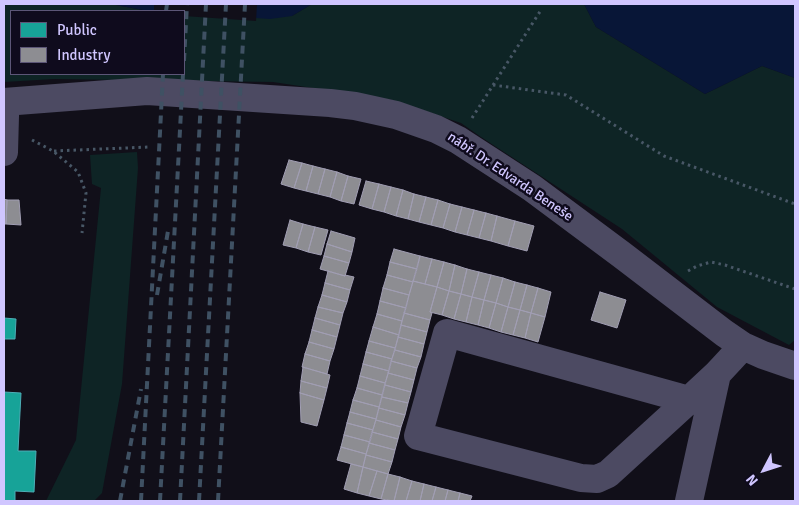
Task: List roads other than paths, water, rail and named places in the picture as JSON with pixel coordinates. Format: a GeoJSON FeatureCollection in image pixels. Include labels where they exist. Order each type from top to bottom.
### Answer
{"type":"FeatureCollection","features":[{"type":"Feature","properties":{"kind":"street","name":"nábř. Dr. Edvarda Beneše"},"geometry":{"type":"LineString","coordinates":[[4,120],[147,91],[330,103],[356,106],[396,115],[436,129],[458,140],[532,188],[743,346],[795,366]]}},
{"type":"Feature","properties":{"kind":"street"},"geometry":{"type":"LineString","coordinates":[[689,400],[447,334],[418,436],[581,478],[597,479],[608,474],[689,400],[717,374],[743,346]]}},
{"type":"Feature","properties":{"kind":"street"},"geometry":{"type":"LineString","coordinates":[[689,501],[717,374]]}},
{"type":"Feature","properties":{"kind":"water"},"geometry":{"type":"Polygon","coordinates":[[[114,4],[312,4],[292,16],[270,19],[185,13],[185,10],[143,10],[114,4]]]}},
{"type":"Feature","properties":{"kind":"water"},"geometry":{"type":"Polygon","coordinates":[[[584,4],[795,4],[795,78],[762,66],[705,94],[596,27],[584,4]]]}},
{"type":"Feature","properties":{"kind":"railway"},"geometry":{"type":"LineString","coordinates":[[166,10],[167,4]]}},
{"type":"Feature","properties":{"kind":"railway"},"geometry":{"type":"LineString","coordinates":[[185,42],[187,4]]}},
{"type":"Feature","properties":{"kind":"railway"},"geometry":{"type":"LineString","coordinates":[[180,501],[206,4]]}},
{"type":"Feature","properties":{"kind":"railway"},"geometry":{"type":"LineString","coordinates":[[199,501],[226,4]]}},
{"type":"Feature","properties":{"kind":"railway"},"geometry":{"type":"LineString","coordinates":[[218,501],[245,4]]}},
{"type":"Feature","properties":{"kind":"railway"},"geometry":{"type":"LineString","coordinates":[[141,501],[163,75]]}},
{"type":"Feature","properties":{"kind":"railway"},"geometry":{"type":"LineString","coordinates":[[160,501],[183,75]]}},
{"type":"Feature","properties":{"kind":"railway"},"geometry":{"type":"LineString","coordinates":[[157,295],[168,231]]}},
{"type":"Feature","properties":{"kind":"railway"},"geometry":{"type":"LineString","coordinates":[[120,501],[141,389]]}}]}
